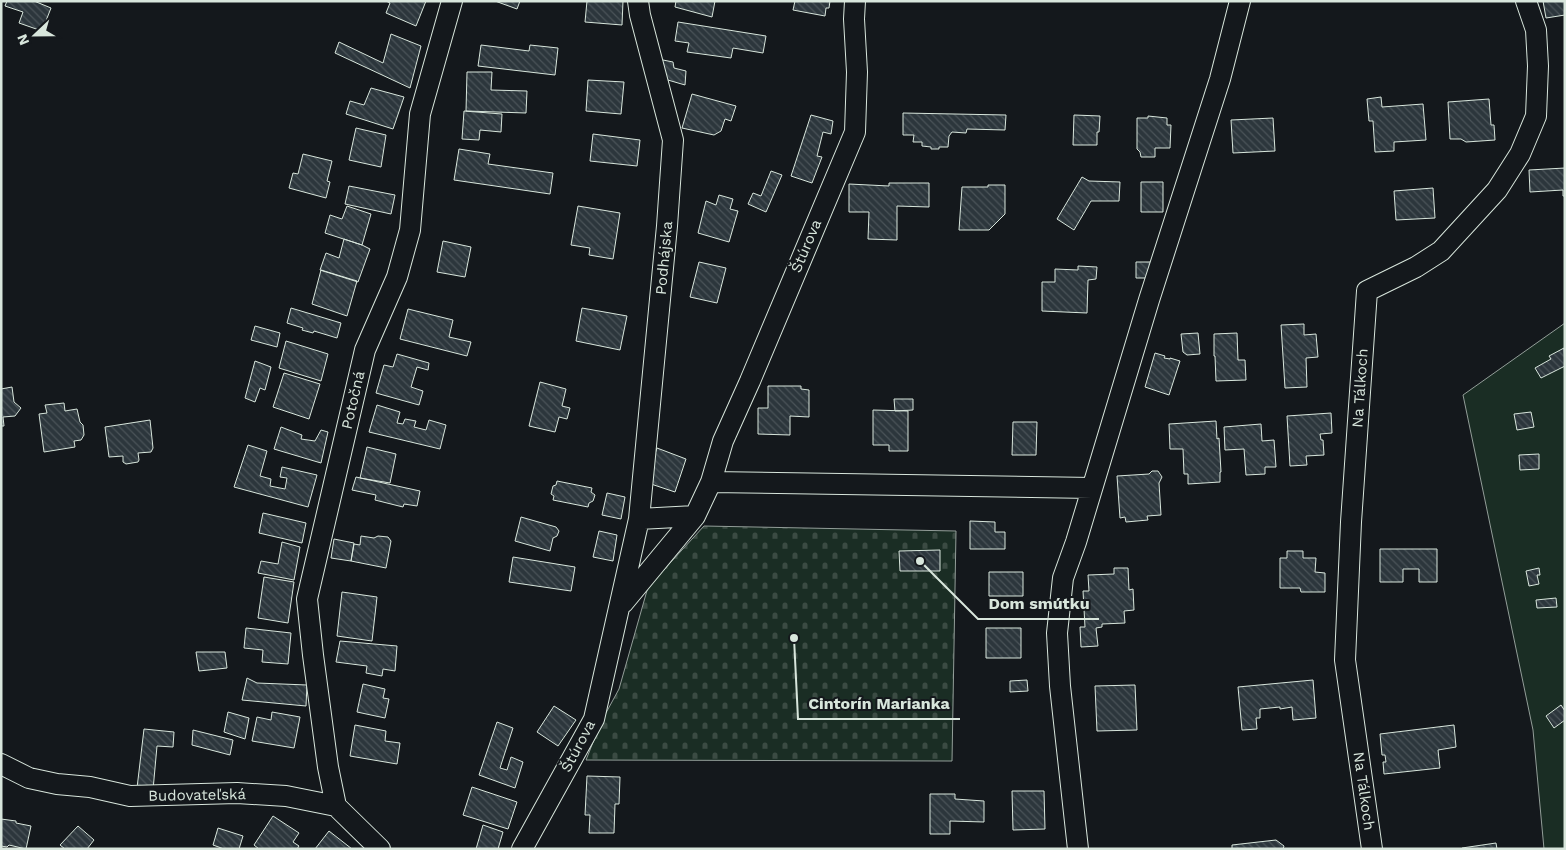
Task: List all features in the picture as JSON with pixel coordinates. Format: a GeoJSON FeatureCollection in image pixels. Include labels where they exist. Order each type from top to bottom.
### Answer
{"type":"FeatureCollection","features":[{"type":"Feature","properties":{"kind":"street","name":"Potočná"},"geometry":{"type":"LineString","coordinates":[[336,806],[328,767],[312,655],[307,600],[365,350],[397,277],[410,230],[420,114],[452,1]]}},
{"type":"Feature","properties":{"kind":"street","name":"Podhájska"},"geometry":{"type":"LineString","coordinates":[[638,1],[673,140],[667,226],[639,519]]}},
{"type":"Feature","properties":{"kind":"street","name":"Štúrova"},"geometry":{"type":"LineString","coordinates":[[620,606],[695,516],[711,482],[723,441],[855,132],[857,81],[855,1]]}},
{"type":"Feature","properties":{"kind":"street"},"geometry":{"type":"LineString","coordinates":[[1078,849],[1056,633],[1063,578],[1220,79],[1240,1]]}},
{"type":"Feature","properties":{"kind":"street","name":"Na Tálkoch"},"geometry":{"type":"LineString","coordinates":[[1372,849],[1345,660],[1351,522],[1368,291],[1416,267],[1441,251],[1497,190],[1520,154],[1536,116],[1538,66],[1536,30],[1526,1]]}},
{"type":"Feature","properties":{"kind":"street"},"geometry":{"type":"LineString","coordinates":[[711,482],[1092,488]]}},
{"type":"Feature","properties":{"kind":"street"},"geometry":{"type":"LineString","coordinates":[[639,519],[695,516]]}},
{"type":"Feature","properties":{"kind":"street","name":"Štúrova"},"geometry":{"type":"LineString","coordinates":[[522,849],[594,719],[639,519]]}},
{"type":"Feature","properties":{"kind":"street","name":"Budovateľská"},"geometry":{"type":"LineString","coordinates":[[1,764],[29,778],[130,796],[237,793],[286,796],[336,806]]}},
{"type":"Feature","properties":{"kind":"street"},"geometry":{"type":"LineString","coordinates":[[336,806],[380,849]]}},
{"type":"Feature","properties":{"kind":"green space"},"geometry":{"type":"Polygon","coordinates":[[[1565,323],[1565,849],[1544,849],[1533,730],[1463,395],[1565,323]]]}},
{"type":"Feature","properties":{"kind":"green space"},"geometry":{"type":"Polygon","coordinates":[[[704,526],[956,531],[952,761],[586,760],[601,722],[619,689],[648,587],[704,526]]]}},
{"type":"Feature","properties":{"kind":"building"},"geometry":{"type":"Polygon","coordinates":[[[7,1],[34,1],[51,8],[42,31],[19,23],[23,12],[5,6],[7,1]]]}},
{"type":"Feature","properties":{"kind":"building"},"geometry":{"type":"Polygon","coordinates":[[[386,1],[426,1],[416,26],[386,13],[390,3],[386,1]]]}},
{"type":"Feature","properties":{"kind":"building"},"geometry":{"type":"Polygon","coordinates":[[[495,1],[520,1],[517,9],[495,1]]]}},
{"type":"Feature","properties":{"kind":"building"},"geometry":{"type":"Polygon","coordinates":[[[587,1],[623,1],[622,25],[585,22],[587,1]]]}},
{"type":"Feature","properties":{"kind":"building"},"geometry":{"type":"Polygon","coordinates":[[[676,1],[715,1],[712,17],[675,7],[676,1]]]}},
{"type":"Feature","properties":{"kind":"building"},"geometry":{"type":"Polygon","coordinates":[[[795,1],[830,1],[829,8],[826,8],[825,16],[793,10],[795,1]]]}},
{"type":"Feature","properties":{"kind":"building"},"geometry":{"type":"Polygon","coordinates":[[[1543,1],[1565,1],[1565,15],[1546,18],[1543,1]]]}},
{"type":"Feature","properties":{"kind":"building"},"geometry":{"type":"Polygon","coordinates":[[[678,22],[766,36],[763,53],[733,48],[731,58],[687,52],[689,43],[675,41],[678,22]]]}},
{"type":"Feature","properties":{"kind":"building"},"geometry":{"type":"Polygon","coordinates":[[[391,34],[421,46],[410,88],[335,53],[339,42],[383,63],[391,34]]]}},
{"type":"Feature","properties":{"kind":"building"},"geometry":{"type":"Polygon","coordinates":[[[481,45],[529,51],[530,45],[558,48],[555,75],[478,66],[481,45]]]}},
{"type":"Feature","properties":{"kind":"building"},"geometry":{"type":"Polygon","coordinates":[[[658,59],[673,62],[674,68],[686,71],[685,85],[661,78],[658,59]]]}},
{"type":"Feature","properties":{"kind":"building"},"geometry":{"type":"Polygon","coordinates":[[[467,72],[492,72],[491,90],[527,91],[526,113],[466,111],[467,72]]]}},
{"type":"Feature","properties":{"kind":"building"},"geometry":{"type":"Polygon","coordinates":[[[588,80],[624,82],[621,114],[586,111],[588,80]]]}},
{"type":"Feature","properties":{"kind":"building"},"geometry":{"type":"Polygon","coordinates":[[[371,88],[404,97],[393,129],[346,114],[350,101],[364,105],[371,88]]]}},
{"type":"Feature","properties":{"kind":"building"},"geometry":{"type":"Polygon","coordinates":[[[692,94],[736,106],[731,121],[725,119],[721,131],[714,135],[682,128],[692,94]]]}},
{"type":"Feature","properties":{"kind":"building"},"geometry":{"type":"Polygon","coordinates":[[[1381,97],[1382,107],[1423,104],[1426,140],[1394,142],[1394,151],[1375,152],[1373,121],[1369,121],[1367,99],[1381,97]]]}},
{"type":"Feature","properties":{"kind":"building"},"geometry":{"type":"Polygon","coordinates":[[[1489,99],[1491,125],[1494,125],[1495,140],[1466,142],[1461,139],[1450,139],[1448,102],[1489,99]]]}},
{"type":"Feature","properties":{"kind":"building"},"geometry":{"type":"Polygon","coordinates":[[[464,111],[502,114],[501,132],[480,130],[479,140],[462,139],[464,111]]]}},
{"type":"Feature","properties":{"kind":"building"},"geometry":{"type":"Polygon","coordinates":[[[903,113],[1006,115],[1005,130],[967,129],[966,133],[952,132],[949,136],[948,147],[931,149],[931,147],[922,146],[922,142],[913,142],[914,135],[903,135],[903,113]]]}},
{"type":"Feature","properties":{"kind":"building"},"geometry":{"type":"Polygon","coordinates":[[[811,115],[833,121],[831,134],[823,132],[817,156],[822,157],[812,183],[791,176],[811,115]]]}},
{"type":"Feature","properties":{"kind":"building"},"geometry":{"type":"Polygon","coordinates":[[[1074,115],[1100,116],[1097,145],[1073,145],[1074,115]]]}},
{"type":"Feature","properties":{"kind":"building"},"geometry":{"type":"Polygon","coordinates":[[[1148,116],[1167,118],[1167,125],[1171,125],[1170,148],[1155,148],[1155,157],[1141,157],[1137,149],[1137,118],[1148,118],[1148,116]]]}},
{"type":"Feature","properties":{"kind":"building"},"geometry":{"type":"Polygon","coordinates":[[[1273,118],[1275,151],[1233,153],[1231,120],[1273,118]]]}},
{"type":"Feature","properties":{"kind":"building"},"geometry":{"type":"Polygon","coordinates":[[[356,128],[386,135],[381,167],[349,160],[356,128]]]}},
{"type":"Feature","properties":{"kind":"building"},"geometry":{"type":"Polygon","coordinates":[[[593,134],[640,140],[637,166],[590,161],[593,134]]]}},
{"type":"Feature","properties":{"kind":"building"},"geometry":{"type":"Polygon","coordinates":[[[459,149],[490,154],[488,164],[553,173],[550,194],[454,180],[459,149]]]}},
{"type":"Feature","properties":{"kind":"building"},"geometry":{"type":"Polygon","coordinates":[[[303,154],[332,161],[327,181],[330,182],[326,198],[289,188],[293,173],[298,174],[303,154]]]}},
{"type":"Feature","properties":{"kind":"building"},"geometry":{"type":"Polygon","coordinates":[[[1565,168],[1565,196],[1563,196],[1563,190],[1530,192],[1529,170],[1565,168]]]}},
{"type":"Feature","properties":{"kind":"building"},"geometry":{"type":"Polygon","coordinates":[[[771,171],[782,175],[766,212],[748,204],[753,193],[761,196],[771,171]]]}},
{"type":"Feature","properties":{"kind":"building"},"geometry":{"type":"Polygon","coordinates":[[[1082,177],[1089,181],[1120,182],[1119,201],[1091,201],[1074,230],[1057,219],[1082,177]]]}},
{"type":"Feature","properties":{"kind":"building"},"geometry":{"type":"Polygon","coordinates":[[[1141,182],[1163,182],[1163,212],[1141,212],[1141,182]]]}},
{"type":"Feature","properties":{"kind":"building"},"geometry":{"type":"Polygon","coordinates":[[[889,183],[929,183],[929,207],[897,206],[897,240],[868,239],[869,212],[849,212],[849,184],[889,186],[889,183]]]}},
{"type":"Feature","properties":{"kind":"building"},"geometry":{"type":"Polygon","coordinates":[[[988,185],[1005,185],[1005,214],[989,230],[959,230],[962,187],[988,187],[988,185]]]}},
{"type":"Feature","properties":{"kind":"building"},"geometry":{"type":"Polygon","coordinates":[[[349,186],[395,195],[391,214],[345,204],[349,186]]]}},
{"type":"Feature","properties":{"kind":"building"},"geometry":{"type":"Polygon","coordinates":[[[1433,188],[1435,218],[1396,220],[1394,191],[1433,188]]]}},
{"type":"Feature","properties":{"kind":"building"},"geometry":{"type":"Polygon","coordinates":[[[719,195],[733,199],[730,209],[738,211],[729,242],[698,233],[706,201],[716,205],[719,195]]]}},
{"type":"Feature","properties":{"kind":"building"},"geometry":{"type":"Polygon","coordinates":[[[347,206],[371,214],[362,245],[325,233],[330,215],[342,219],[347,206]]]}},
{"type":"Feature","properties":{"kind":"building"},"geometry":{"type":"Polygon","coordinates":[[[578,206],[620,213],[613,259],[589,255],[590,248],[571,245],[578,206]]]}},
{"type":"Feature","properties":{"kind":"building"},"geometry":{"type":"Polygon","coordinates":[[[344,239],[370,249],[358,282],[320,270],[326,253],[339,258],[344,239]]]}},
{"type":"Feature","properties":{"kind":"building"},"geometry":{"type":"Polygon","coordinates":[[[443,241],[471,247],[465,277],[437,272],[443,241]]]}},
{"type":"Feature","properties":{"kind":"building"},"geometry":{"type":"Polygon","coordinates":[[[699,262],[726,268],[717,303],[690,297],[699,262]]]}},
{"type":"Feature","properties":{"kind":"building"},"geometry":{"type":"Polygon","coordinates":[[[1136,262],[1152,262],[1147,278],[1136,278],[1136,262]]]}},
{"type":"Feature","properties":{"kind":"building"},"geometry":{"type":"Polygon","coordinates":[[[1078,266],[1097,267],[1096,279],[1088,280],[1087,313],[1042,311],[1042,282],[1055,282],[1055,269],[1078,270],[1078,266]]]}},
{"type":"Feature","properties":{"kind":"building"},"geometry":{"type":"Polygon","coordinates":[[[321,270],[357,281],[347,316],[312,304],[321,270]]]}},
{"type":"Feature","properties":{"kind":"building"},"geometry":{"type":"Polygon","coordinates":[[[291,308],[341,323],[337,338],[314,331],[313,333],[302,330],[303,328],[287,323],[291,308]]]}},
{"type":"Feature","properties":{"kind":"building"},"geometry":{"type":"Polygon","coordinates":[[[582,308],[627,316],[620,350],[576,341],[582,308]]]}},
{"type":"Feature","properties":{"kind":"building"},"geometry":{"type":"Polygon","coordinates":[[[408,309],[453,320],[449,337],[471,342],[467,356],[400,339],[408,309]]]}},
{"type":"Feature","properties":{"kind":"building"},"geometry":{"type":"Polygon","coordinates":[[[1304,324],[1304,335],[1316,334],[1318,357],[1306,358],[1307,387],[1285,388],[1281,325],[1304,324]]]}},
{"type":"Feature","properties":{"kind":"building"},"geometry":{"type":"Polygon","coordinates":[[[255,326],[280,333],[277,347],[251,340],[255,326]]]}},
{"type":"Feature","properties":{"kind":"building"},"geometry":{"type":"Polygon","coordinates":[[[1198,333],[1200,354],[1187,355],[1183,352],[1181,334],[1198,333]]]}},
{"type":"Feature","properties":{"kind":"building"},"geometry":{"type":"Polygon","coordinates":[[[1237,333],[1238,360],[1245,360],[1246,380],[1216,381],[1214,334],[1237,333]]]}},
{"type":"Feature","properties":{"kind":"building"},"geometry":{"type":"Polygon","coordinates":[[[286,341],[328,354],[321,381],[279,368],[286,341]]]}},
{"type":"Feature","properties":{"kind":"building"},"geometry":{"type":"Polygon","coordinates":[[[1564,348],[1565,366],[1541,378],[1535,368],[1551,359],[1549,356],[1564,348]]]}},
{"type":"Feature","properties":{"kind":"building"},"geometry":{"type":"Polygon","coordinates":[[[1155,353],[1165,356],[1164,358],[1180,361],[1169,395],[1145,387],[1155,353]]]}},
{"type":"Feature","properties":{"kind":"building"},"geometry":{"type":"Polygon","coordinates":[[[397,354],[429,363],[428,370],[417,367],[411,387],[423,391],[419,405],[376,393],[384,365],[393,367],[397,354]]]}},
{"type":"Feature","properties":{"kind":"building"},"geometry":{"type":"Polygon","coordinates":[[[255,361],[271,367],[265,390],[260,388],[255,402],[245,398],[255,361]]]}},
{"type":"Feature","properties":{"kind":"building"},"geometry":{"type":"Polygon","coordinates":[[[284,373],[320,384],[309,419],[273,407],[284,373]]]}},
{"type":"Feature","properties":{"kind":"building"},"geometry":{"type":"Polygon","coordinates":[[[540,382],[566,389],[562,406],[570,408],[567,419],[559,417],[555,432],[529,426],[540,382]]]}},
{"type":"Feature","properties":{"kind":"building"},"geometry":{"type":"Polygon","coordinates":[[[768,386],[801,386],[801,389],[809,390],[809,417],[790,416],[790,435],[758,434],[758,408],[768,408],[768,386]]]}},
{"type":"Feature","properties":{"kind":"building"},"geometry":{"type":"Polygon","coordinates":[[[12,387],[14,402],[21,408],[15,416],[3,417],[4,426],[1,426],[1,389],[12,387]]]}},
{"type":"Feature","properties":{"kind":"building"},"geometry":{"type":"Polygon","coordinates":[[[894,399],[913,399],[913,410],[895,411],[894,399]]]}},
{"type":"Feature","properties":{"kind":"building"},"geometry":{"type":"Polygon","coordinates":[[[64,403],[65,411],[77,409],[80,422],[83,425],[84,435],[81,440],[74,441],[75,447],[44,452],[39,414],[47,413],[45,405],[64,403]]]}},
{"type":"Feature","properties":{"kind":"building"},"geometry":{"type":"Polygon","coordinates":[[[377,405],[400,412],[397,423],[403,424],[405,419],[416,421],[414,427],[426,430],[429,420],[446,425],[440,449],[369,432],[377,405]]]}},
{"type":"Feature","properties":{"kind":"building"},"geometry":{"type":"Polygon","coordinates":[[[873,410],[908,411],[908,451],[889,451],[889,445],[873,445],[873,410]]]}},
{"type":"Feature","properties":{"kind":"building"},"geometry":{"type":"Polygon","coordinates":[[[1531,412],[1534,427],[1517,430],[1514,414],[1531,412]]]}},
{"type":"Feature","properties":{"kind":"building"},"geometry":{"type":"Polygon","coordinates":[[[1331,413],[1332,433],[1320,434],[1321,440],[1323,440],[1324,455],[1306,456],[1307,465],[1290,466],[1287,416],[1331,413]]]}},
{"type":"Feature","properties":{"kind":"building"},"geometry":{"type":"Polygon","coordinates":[[[150,420],[153,448],[151,452],[138,453],[138,462],[126,464],[123,462],[123,456],[109,457],[105,427],[150,420]]]}},
{"type":"Feature","properties":{"kind":"building"},"geometry":{"type":"Polygon","coordinates":[[[1216,421],[1217,439],[1219,438],[1220,482],[1188,484],[1188,474],[1184,474],[1183,449],[1170,449],[1169,424],[1216,421]]]}},
{"type":"Feature","properties":{"kind":"building"},"geometry":{"type":"Polygon","coordinates":[[[1013,422],[1037,422],[1036,455],[1012,455],[1013,422]]]}},
{"type":"Feature","properties":{"kind":"building"},"geometry":{"type":"Polygon","coordinates":[[[1261,424],[1262,441],[1274,440],[1276,467],[1265,467],[1265,474],[1246,475],[1244,449],[1225,450],[1224,427],[1261,424]]]}},
{"type":"Feature","properties":{"kind":"building"},"geometry":{"type":"Polygon","coordinates":[[[281,427],[302,435],[301,439],[315,441],[321,430],[328,432],[321,463],[274,449],[281,427]]]}},
{"type":"Feature","properties":{"kind":"building"},"geometry":{"type":"Polygon","coordinates":[[[248,445],[267,451],[260,476],[271,479],[270,486],[285,489],[287,478],[280,477],[282,467],[317,475],[308,507],[234,487],[248,445]]]}},
{"type":"Feature","properties":{"kind":"building"},"geometry":{"type":"Polygon","coordinates":[[[367,447],[396,454],[390,483],[360,478],[367,447]]]}},
{"type":"Feature","properties":{"kind":"building"},"geometry":{"type":"Polygon","coordinates":[[[657,448],[686,459],[675,492],[645,482],[657,448]]]}},
{"type":"Feature","properties":{"kind":"building"},"geometry":{"type":"Polygon","coordinates":[[[1539,454],[1539,469],[1520,470],[1519,455],[1539,454]]]}},
{"type":"Feature","properties":{"kind":"building"},"geometry":{"type":"Polygon","coordinates":[[[1152,471],[1158,471],[1162,477],[1159,483],[1161,515],[1147,516],[1148,520],[1126,522],[1125,517],[1120,518],[1117,476],[1149,474],[1152,471]]]}},
{"type":"Feature","properties":{"kind":"building"},"geometry":{"type":"Polygon","coordinates":[[[356,477],[420,491],[417,506],[404,504],[403,507],[375,500],[376,495],[352,490],[356,477]]]}},
{"type":"Feature","properties":{"kind":"building"},"geometry":{"type":"Polygon","coordinates":[[[557,481],[592,488],[591,492],[595,495],[593,501],[589,503],[588,507],[553,500],[554,496],[551,494],[553,486],[556,485],[557,481]]]}},
{"type":"Feature","properties":{"kind":"building"},"geometry":{"type":"Polygon","coordinates":[[[607,493],[625,497],[621,519],[602,515],[607,493]]]}},
{"type":"Feature","properties":{"kind":"building"},"geometry":{"type":"Polygon","coordinates":[[[263,513],[306,523],[302,543],[259,533],[263,513]]]}},
{"type":"Feature","properties":{"kind":"building"},"geometry":{"type":"Polygon","coordinates":[[[521,517],[556,527],[559,531],[557,536],[553,538],[550,551],[515,541],[521,517]]]}},
{"type":"Feature","properties":{"kind":"building"},"geometry":{"type":"Polygon","coordinates":[[[970,521],[995,522],[995,532],[1005,532],[1005,549],[970,549],[970,521]]]}},
{"type":"Feature","properties":{"kind":"building"},"geometry":{"type":"Polygon","coordinates":[[[599,531],[617,535],[613,561],[593,557],[599,531]]]}},
{"type":"Feature","properties":{"kind":"building"},"geometry":{"type":"Polygon","coordinates":[[[361,536],[374,538],[378,536],[388,537],[391,541],[386,568],[351,561],[354,544],[360,545],[361,536]]]}},
{"type":"Feature","properties":{"kind":"building"},"geometry":{"type":"Polygon","coordinates":[[[334,539],[354,543],[351,561],[331,558],[334,539]]]}},
{"type":"Feature","properties":{"kind":"building"},"geometry":{"type":"Polygon","coordinates":[[[282,542],[300,547],[294,580],[258,573],[261,561],[278,564],[282,542]]]}},
{"type":"Feature","properties":{"kind":"building"},"geometry":{"type":"Polygon","coordinates":[[[1380,549],[1437,549],[1437,582],[1419,582],[1419,569],[1403,569],[1403,582],[1380,582],[1380,549]]]}},
{"type":"Feature","properties":{"kind":"building"},"geometry":{"type":"Polygon","coordinates":[[[940,550],[940,571],[900,571],[899,551],[940,550]]]}},
{"type":"Feature","properties":{"kind":"building"},"geometry":{"type":"Polygon","coordinates":[[[1287,551],[1303,551],[1303,558],[1316,558],[1315,572],[1325,573],[1325,592],[1301,592],[1300,588],[1280,588],[1280,558],[1287,558],[1287,551]]]}},
{"type":"Feature","properties":{"kind":"building"},"geometry":{"type":"Polygon","coordinates":[[[513,557],[575,567],[571,591],[509,582],[513,557]]]}},
{"type":"Feature","properties":{"kind":"building"},"geometry":{"type":"Polygon","coordinates":[[[1114,568],[1128,568],[1129,590],[1133,589],[1134,610],[1124,611],[1125,623],[1102,624],[1102,627],[1096,628],[1098,646],[1081,647],[1080,627],[1085,627],[1083,591],[1089,591],[1088,575],[1114,574],[1114,568]]]}},
{"type":"Feature","properties":{"kind":"building"},"geometry":{"type":"Polygon","coordinates":[[[1539,568],[1540,575],[1537,575],[1539,584],[1529,586],[1526,571],[1539,568]]]}},
{"type":"Feature","properties":{"kind":"building"},"geometry":{"type":"Polygon","coordinates":[[[989,572],[1023,572],[1023,596],[989,596],[989,572]]]}},
{"type":"Feature","properties":{"kind":"building"},"geometry":{"type":"Polygon","coordinates":[[[264,577],[294,582],[288,623],[258,618],[264,577]]]}},
{"type":"Feature","properties":{"kind":"building"},"geometry":{"type":"Polygon","coordinates":[[[342,592],[377,597],[372,641],[337,636],[342,592]]]}},
{"type":"Feature","properties":{"kind":"building"},"geometry":{"type":"Polygon","coordinates":[[[1556,598],[1557,607],[1537,608],[1536,600],[1556,598]]]}},
{"type":"Feature","properties":{"kind":"building"},"geometry":{"type":"Polygon","coordinates":[[[246,628],[291,633],[288,664],[262,662],[263,650],[244,648],[246,628]]]}},
{"type":"Feature","properties":{"kind":"building"},"geometry":{"type":"Polygon","coordinates":[[[986,628],[1021,628],[1021,658],[986,658],[986,628]]]}},
{"type":"Feature","properties":{"kind":"building"},"geometry":{"type":"Polygon","coordinates":[[[340,641],[397,646],[395,671],[383,669],[382,676],[366,673],[367,666],[336,662],[340,641]]]}},
{"type":"Feature","properties":{"kind":"building"},"geometry":{"type":"Polygon","coordinates":[[[196,652],[225,652],[227,668],[199,671],[196,652]]]}},
{"type":"Feature","properties":{"kind":"building"},"geometry":{"type":"Polygon","coordinates":[[[247,678],[257,683],[307,685],[306,706],[242,700],[247,678]]]}},
{"type":"Feature","properties":{"kind":"building"},"geometry":{"type":"Polygon","coordinates":[[[1027,680],[1028,691],[1010,692],[1010,681],[1027,680]]]}},
{"type":"Feature","properties":{"kind":"building"},"geometry":{"type":"Polygon","coordinates":[[[1313,680],[1316,718],[1293,720],[1292,707],[1260,709],[1260,718],[1256,718],[1257,729],[1242,730],[1238,687],[1313,680]]]}},
{"type":"Feature","properties":{"kind":"building"},"geometry":{"type":"Polygon","coordinates":[[[363,684],[385,689],[383,698],[389,699],[385,718],[357,712],[363,684]]]}},
{"type":"Feature","properties":{"kind":"building"},"geometry":{"type":"Polygon","coordinates":[[[1135,685],[1137,730],[1097,731],[1095,686],[1135,685]]]}},
{"type":"Feature","properties":{"kind":"building"},"geometry":{"type":"Polygon","coordinates":[[[1561,705],[1565,711],[1565,720],[1554,728],[1546,716],[1561,705]]]}},
{"type":"Feature","properties":{"kind":"building"},"geometry":{"type":"Polygon","coordinates":[[[554,706],[576,720],[558,746],[537,732],[554,706]]]}},
{"type":"Feature","properties":{"kind":"building"},"geometry":{"type":"Polygon","coordinates":[[[228,712],[249,718],[245,739],[224,732],[228,712]]]}},
{"type":"Feature","properties":{"kind":"building"},"geometry":{"type":"Polygon","coordinates":[[[272,712],[300,717],[294,748],[252,741],[257,717],[271,720],[272,712]]]}},
{"type":"Feature","properties":{"kind":"building"},"geometry":{"type":"Polygon","coordinates":[[[497,722],[513,728],[500,768],[507,770],[511,757],[523,762],[515,788],[479,775],[497,722]]]}},
{"type":"Feature","properties":{"kind":"building"},"geometry":{"type":"Polygon","coordinates":[[[355,725],[386,731],[385,741],[400,743],[397,764],[350,756],[355,725]]]}},
{"type":"Feature","properties":{"kind":"building"},"geometry":{"type":"Polygon","coordinates":[[[1454,725],[1456,747],[1438,750],[1440,768],[1384,774],[1383,762],[1386,762],[1385,755],[1382,755],[1380,734],[1454,725]]]}},
{"type":"Feature","properties":{"kind":"building"},"geometry":{"type":"Polygon","coordinates":[[[144,729],[174,732],[173,747],[157,746],[153,790],[137,788],[144,729]]]}},
{"type":"Feature","properties":{"kind":"building"},"geometry":{"type":"Polygon","coordinates":[[[193,730],[233,740],[230,755],[192,745],[193,730]]]}},
{"type":"Feature","properties":{"kind":"building"},"geometry":{"type":"Polygon","coordinates":[[[587,776],[620,777],[619,804],[615,804],[614,833],[589,833],[590,815],[585,815],[587,776]]]}},
{"type":"Feature","properties":{"kind":"building"},"geometry":{"type":"Polygon","coordinates":[[[472,787],[517,802],[508,829],[463,815],[472,787]]]}},
{"type":"Feature","properties":{"kind":"building"},"geometry":{"type":"Polygon","coordinates":[[[1012,791],[1044,791],[1045,829],[1013,830],[1012,791]]]}},
{"type":"Feature","properties":{"kind":"building"},"geometry":{"type":"Polygon","coordinates":[[[930,794],[955,794],[955,799],[984,801],[984,822],[950,821],[950,834],[930,834],[930,794]]]}},
{"type":"Feature","properties":{"kind":"building"},"geometry":{"type":"Polygon","coordinates":[[[273,816],[299,833],[293,842],[299,846],[297,849],[259,849],[254,845],[273,816]]]}},
{"type":"Feature","properties":{"kind":"building"},"geometry":{"type":"Polygon","coordinates":[[[1,819],[31,826],[26,849],[9,845],[7,847],[1,846],[1,819]]]}},
{"type":"Feature","properties":{"kind":"building"},"geometry":{"type":"Polygon","coordinates":[[[483,825],[503,832],[498,849],[476,849],[483,825]]]}},
{"type":"Feature","properties":{"kind":"building"},"geometry":{"type":"Polygon","coordinates":[[[78,826],[94,840],[87,849],[65,849],[60,845],[78,826]]]}},
{"type":"Feature","properties":{"kind":"building"},"geometry":{"type":"Polygon","coordinates":[[[218,828],[243,836],[239,849],[224,849],[213,845],[218,828]]]}},
{"type":"Feature","properties":{"kind":"building"},"geometry":{"type":"Polygon","coordinates":[[[329,831],[352,849],[315,849],[329,831]]]}},
{"type":"Feature","properties":{"kind":"building"},"geometry":{"type":"Polygon","coordinates":[[[1276,840],[1284,846],[1283,849],[1232,849],[1232,845],[1276,840]]]}},
{"type":"Feature","properties":{"kind":"building"},"geometry":{"type":"Polygon","coordinates":[[[1496,843],[1497,849],[1462,848],[1496,843]]]}},
{"type":"Feature","properties":{"kind":"place","name":"Dom smútku"},"geometry":{"type":"Point","coordinates":[920,561]}},
{"type":"Feature","properties":{"kind":"place","name":"Cintorín Marianka"},"geometry":{"type":"Point","coordinates":[794,638]}}]}
